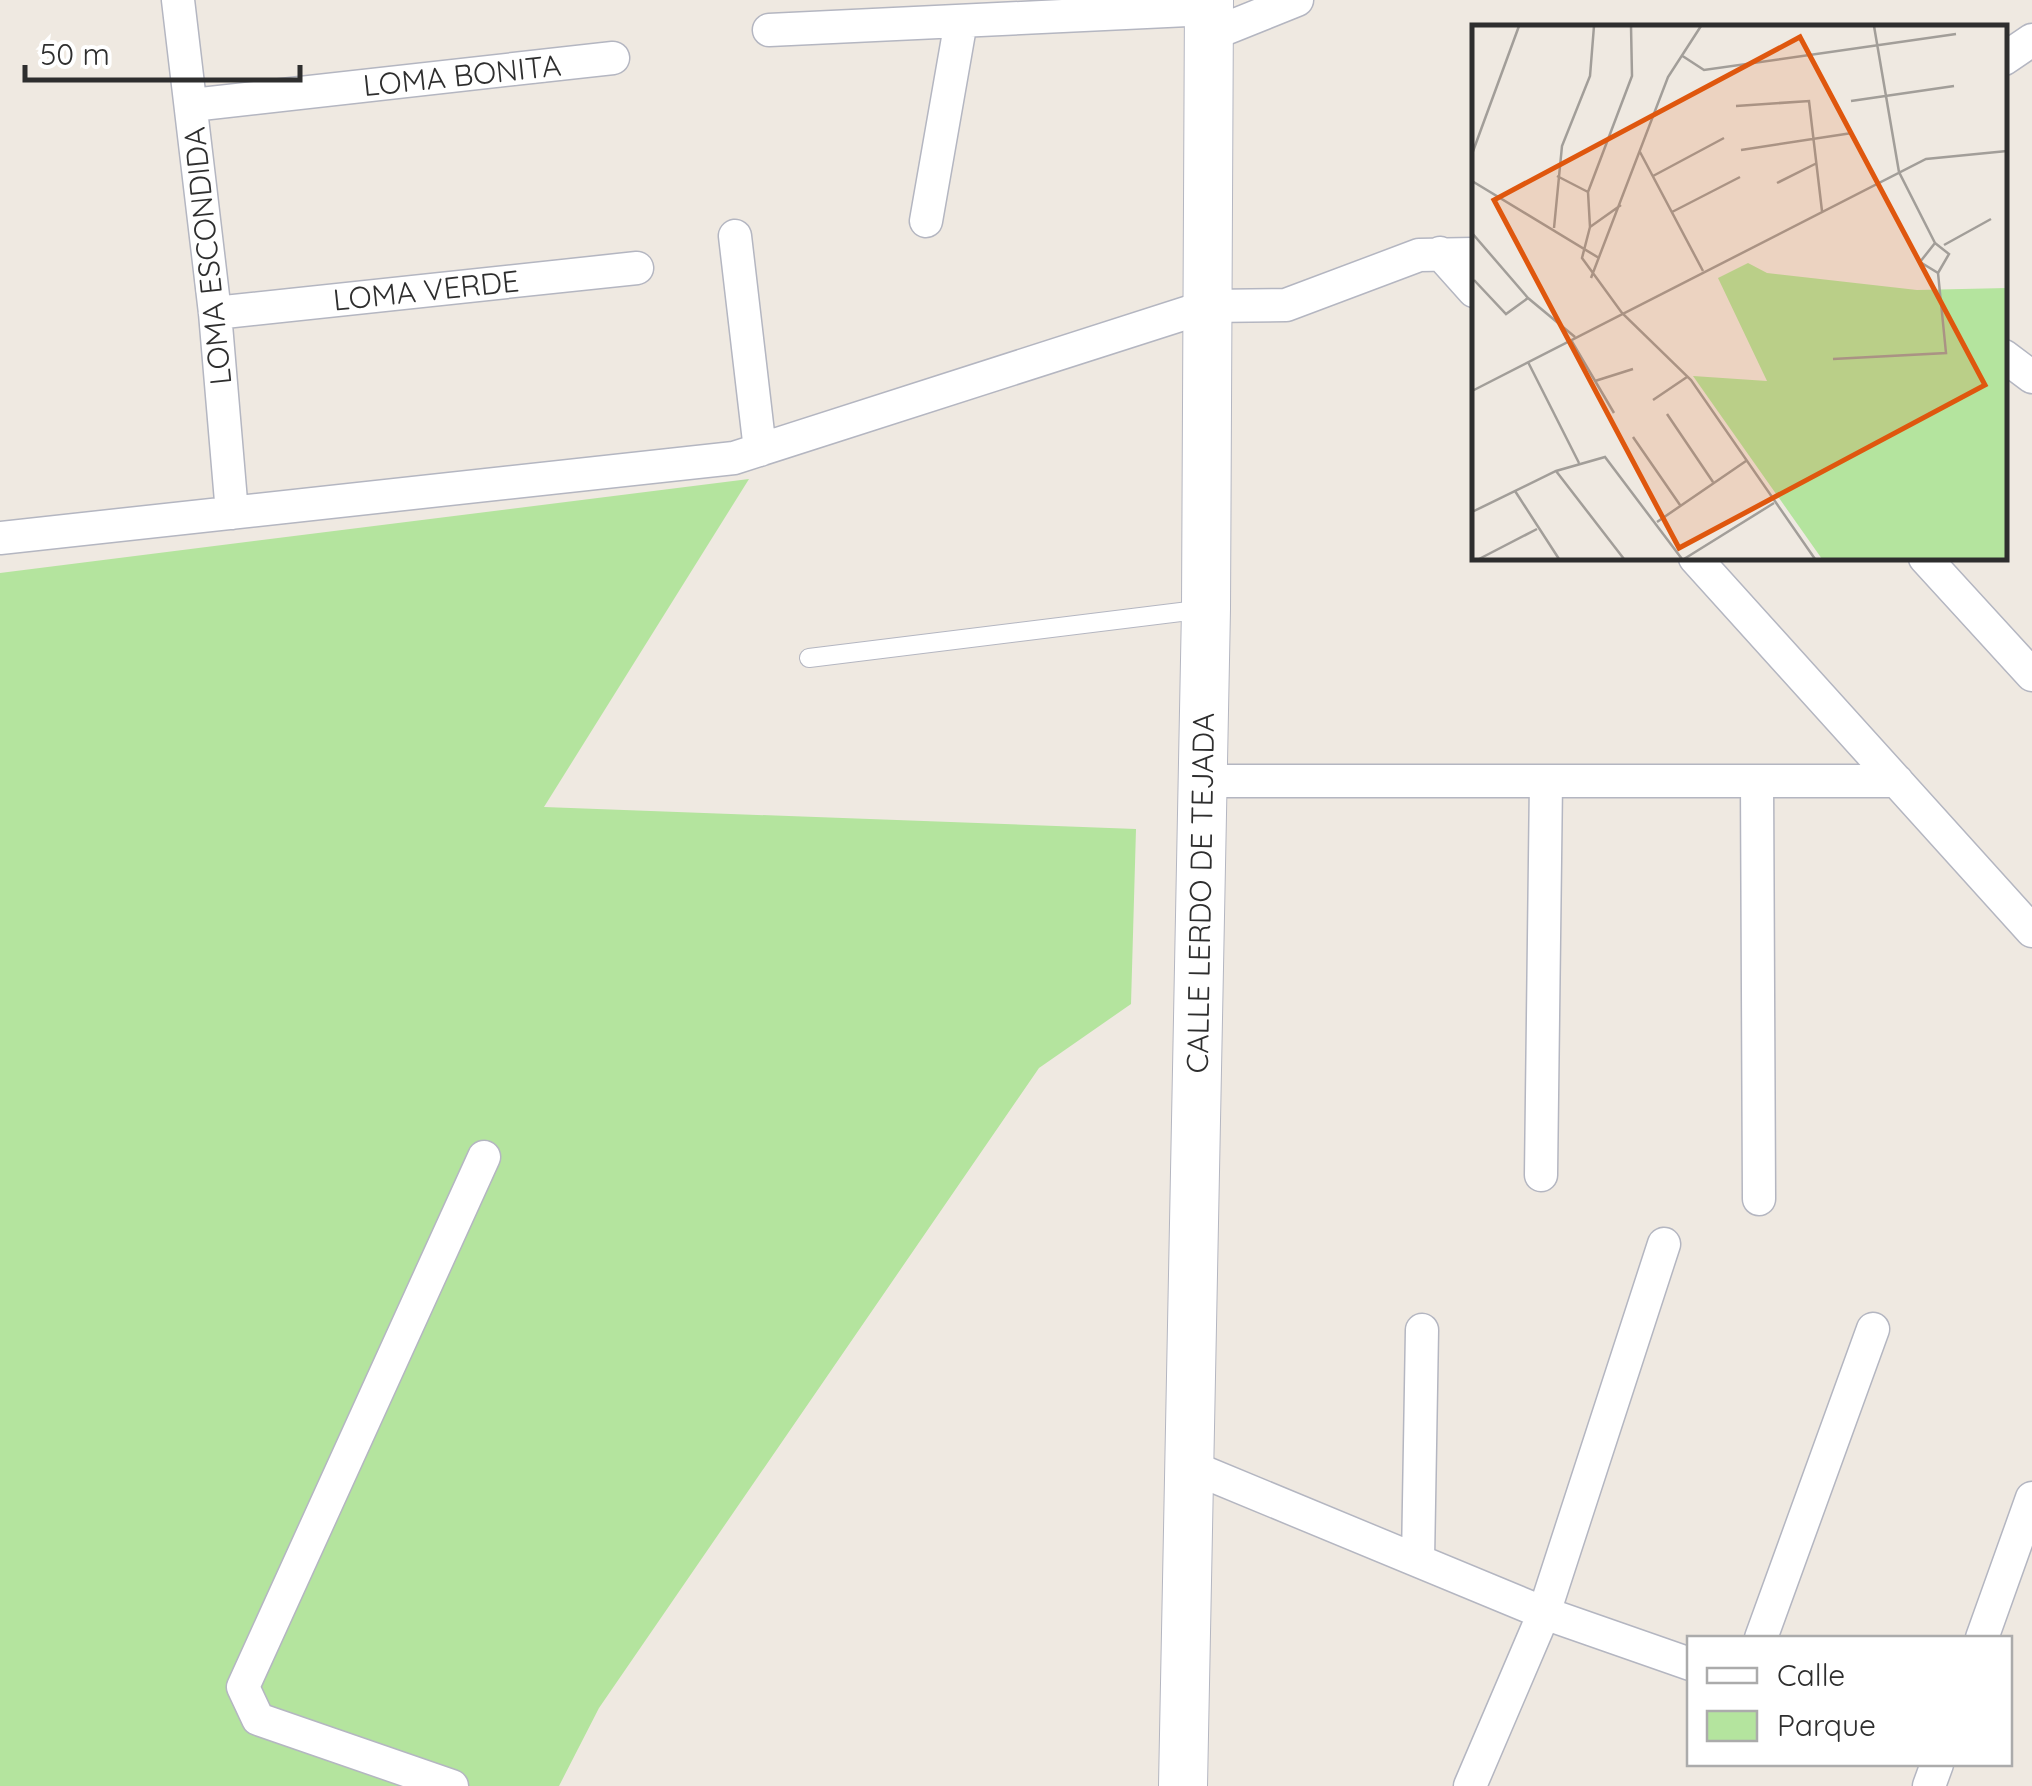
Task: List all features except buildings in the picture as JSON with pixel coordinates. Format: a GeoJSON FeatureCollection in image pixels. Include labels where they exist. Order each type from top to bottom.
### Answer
{"type":"FeatureCollection","features":[{"type":"Feature","properties":{"kind":"main road","name":"CALLE LERDO DE TEJADA"},"geometry":{"type":"LineString","coordinates":[[1183,1786],[1206,610],[1209,15]]}},
{"type":"Feature","properties":{"kind":"street","name":"LOMA ESCONDIDA"},"geometry":{"type":"LineString","coordinates":[[178,0],[214,312],[232,513]]}},
{"type":"Feature","properties":{"kind":"street"},"geometry":{"type":"LineString","coordinates":[[769,30],[1209,15],[1296,0]]}},
{"type":"Feature","properties":{"kind":"street"},"geometry":{"type":"LineString","coordinates":[[926,221],[962,21]]}},
{"type":"Feature","properties":{"kind":"street"},"geometry":{"type":"LineString","coordinates":[[2007,57],[2032,40]]}},
{"type":"Feature","properties":{"kind":"street","name":"LOMA BONITA"},"geometry":{"type":"LineString","coordinates":[[192,105],[613,58]]}},
{"type":"Feature","properties":{"kind":"street"},"geometry":{"type":"LineString","coordinates":[[734,236],[760,450]]}},
{"type":"Feature","properties":{"kind":"street"},"geometry":{"type":"LineString","coordinates":[[1440,253],[1472,289]]}},
{"type":"Feature","properties":{"kind":"street"},"geometry":{"type":"LineString","coordinates":[[0,538],[734,458],[1208,306],[1286,305],[1419,255],[1472,254]]}},
{"type":"Feature","properties":{"kind":"street","name":"LOMA VERDE"},"geometry":{"type":"LineString","coordinates":[[214,312],[637,268]]}},
{"type":"Feature","properties":{"kind":"street"},"geometry":{"type":"LineString","coordinates":[[2007,358],[2032,377]]}},
{"type":"Feature","properties":{"kind":"street"},"geometry":{"type":"LineString","coordinates":[[1698,560],[2032,931]]}},
{"type":"Feature","properties":{"kind":"street"},"geometry":{"type":"LineString","coordinates":[[1927,560],[2032,675]]}},
{"type":"Feature","properties":{"kind":"street"},"geometry":{"type":"LineString","coordinates":[[1202,781],[1897,781]]}},
{"type":"Feature","properties":{"kind":"street"},"geometry":{"type":"LineString","coordinates":[[1540,1175],[1546,781]]}},
{"type":"Feature","properties":{"kind":"street"},"geometry":{"type":"LineString","coordinates":[[1758,781],[1759,1199]]}},
{"type":"Feature","properties":{"kind":"street"},"geometry":{"type":"LineString","coordinates":[[452,1786],[258,1719],[242,1687],[484,1157]]}},
{"type":"Feature","properties":{"kind":"street"},"geometry":{"type":"LineString","coordinates":[[1470,1786],[1544,1613],[1664,1244]]}},
{"type":"Feature","properties":{"kind":"street"},"geometry":{"type":"LineString","coordinates":[[1762,1636],[1873,1329]]}},
{"type":"Feature","properties":{"kind":"street"},"geometry":{"type":"LineString","coordinates":[[1418,1560],[1422,1330]]}},
{"type":"Feature","properties":{"kind":"street"},"geometry":{"type":"LineString","coordinates":[[1189,1466],[1544,1613],[1687,1663]]}},
{"type":"Feature","properties":{"kind":"street"},"geometry":{"type":"LineString","coordinates":[[1983,1636],[2032,1498]]}},
{"type":"Feature","properties":{"kind":"lane"},"geometry":{"type":"LineString","coordinates":[[809,658],[1206,610]]}},
{"type":"Feature","properties":{"kind":"green space"},"geometry":{"type":"Polygon","coordinates":[[[749,479],[544,807],[1136,829],[1131,1004],[1039,1068],[599,1708],[559,1786],[0,1786],[0,573],[749,479]]]}}]}
